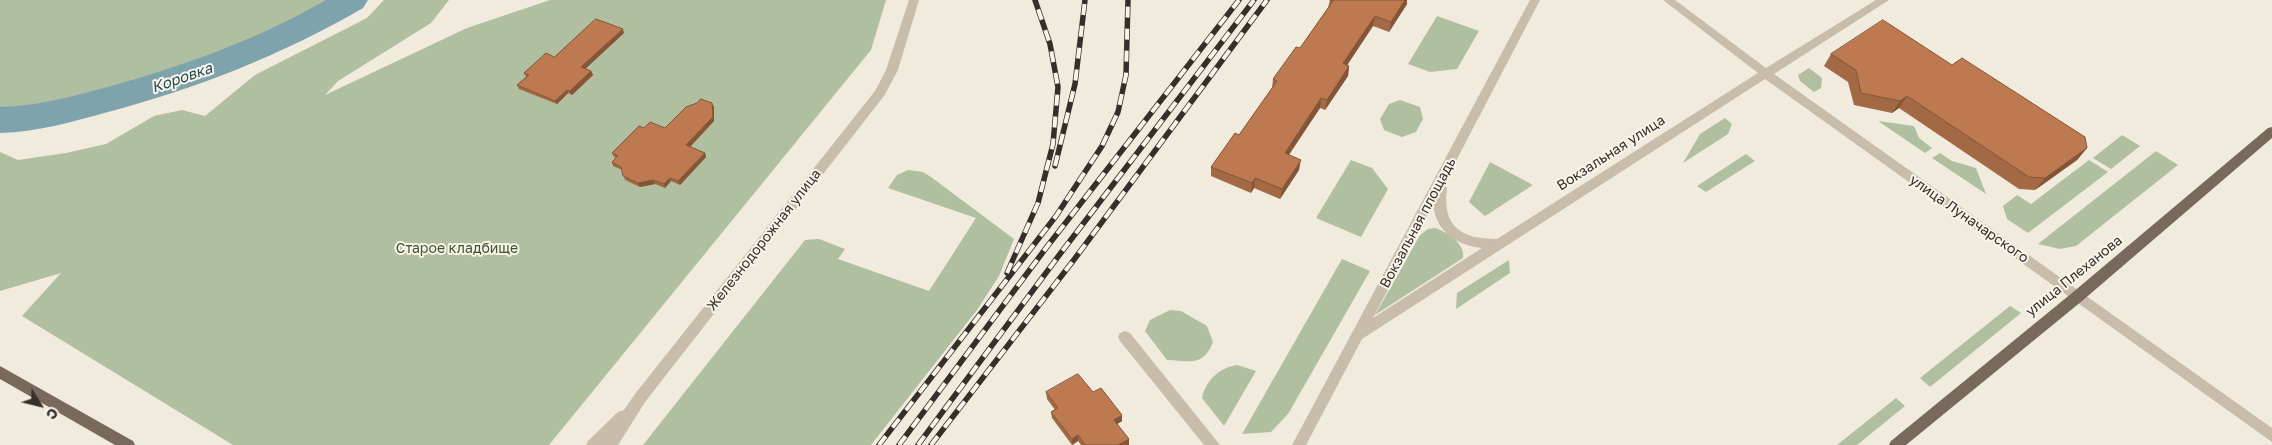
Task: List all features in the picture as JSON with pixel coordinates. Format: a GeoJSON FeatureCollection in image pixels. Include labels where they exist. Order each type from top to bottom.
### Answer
{"type":"FeatureCollection","features":[{"type":"Feature","properties":{"kind":"main road","name":"улица Плеханова"},"geometry":{"type":"LineString","coordinates":[[1896,445],[2077,296],[2272,131]]}},
{"type":"Feature","properties":{"kind":"main road"},"geometry":{"type":"LineString","coordinates":[[0,372],[128,445]]}},
{"type":"Feature","properties":{"kind":"street","name":"Железнодорожная улица"},"geometry":{"type":"LineString","coordinates":[[610,445],[640,398],[886,82],[892,70],[914,0]]}},
{"type":"Feature","properties":{"kind":"street","name":"Вокзальная площадь"},"geometry":{"type":"LineString","coordinates":[[1299,445],[1445,173],[1535,0]]}},
{"type":"Feature","properties":{"kind":"street","name":"улица Луначарского"},"geometry":{"type":"LineString","coordinates":[[1668,0],[1768,73],[1809,106],[2272,436]]}},
{"type":"Feature","properties":{"kind":"street","name":"Вокзальная улица"},"geometry":{"type":"LineString","coordinates":[[1356,336],[1884,0]]}},
{"type":"Feature","properties":{"kind":"street"},"geometry":{"type":"LineString","coordinates":[[1445,173],[1438,208],[1449,229],[1471,242],[1500,244]]}},
{"type":"Feature","properties":{"kind":"street"},"geometry":{"type":"LineString","coordinates":[[1125,337],[1212,445]]}},
{"type":"Feature","properties":{"kind":"street","name":"Железнодорожная улица"},"geometry":{"type":"LineString","coordinates":[[592,445],[640,398]]}},
{"type":"Feature","properties":{"kind":"green space"},"geometry":{"type":"Polygon","coordinates":[[[0,0],[335,0],[261,41],[139,86],[35,110],[0,110],[0,0]]]}},
{"type":"Feature","properties":{"kind":"green space","name":"Старое кладбище"},"geometry":{"type":"Polygon","coordinates":[[[384,0],[449,0],[431,23],[338,81],[325,95],[467,28],[550,0],[886,0],[871,50],[549,445],[233,445],[22,316],[61,273],[0,291],[0,152],[18,160],[66,153],[106,144],[154,116],[182,110],[205,116],[255,75],[367,18],[384,0]]]}},
{"type":"Feature","properties":{"kind":"green space"},"geometry":{"type":"Polygon","coordinates":[[[1437,16],[1479,31],[1457,69],[1430,72],[1408,64],[1437,16]]]}},
{"type":"Feature","properties":{"kind":"green space"},"geometry":{"type":"Polygon","coordinates":[[[1809,68],[1822,78],[1821,88],[1814,92],[1800,81],[1798,75],[1809,68]]]}},
{"type":"Feature","properties":{"kind":"green space"},"geometry":{"type":"Polygon","coordinates":[[[1400,100],[1420,107],[1423,119],[1416,132],[1402,137],[1384,130],[1380,119],[1389,104],[1400,100]]]}},
{"type":"Feature","properties":{"kind":"green space"},"geometry":{"type":"Polygon","coordinates":[[[1725,118],[1732,124],[1728,134],[1683,163],[1700,134],[1725,118]]]}},
{"type":"Feature","properties":{"kind":"green space"},"geometry":{"type":"Polygon","coordinates":[[[1878,121],[1914,126],[1919,138],[1932,148],[1925,153],[1878,121]]]}},
{"type":"Feature","properties":{"kind":"green space"},"geometry":{"type":"Polygon","coordinates":[[[2122,135],[2140,146],[2111,169],[2093,158],[2122,135]]]}},
{"type":"Feature","properties":{"kind":"green space"},"geometry":{"type":"Polygon","coordinates":[[[2156,151],[2178,165],[2076,246],[2060,249],[2038,244],[2156,151]]]}},
{"type":"Feature","properties":{"kind":"green space"},"geometry":{"type":"Polygon","coordinates":[[[1940,153],[1952,161],[1976,168],[1986,194],[1932,158],[1940,153]]]}},
{"type":"Feature","properties":{"kind":"green space"},"geometry":{"type":"Polygon","coordinates":[[[1746,154],[1755,161],[1706,192],[1697,186],[1746,154]]]}},
{"type":"Feature","properties":{"kind":"green space"},"geometry":{"type":"Polygon","coordinates":[[[1351,160],[1372,168],[1388,189],[1361,237],[1316,218],[1351,160]]]}},
{"type":"Feature","properties":{"kind":"green space"},"geometry":{"type":"Polygon","coordinates":[[[2089,160],[2108,172],[2028,233],[2007,219],[2003,206],[2017,195],[2031,204],[2089,160]]]}},
{"type":"Feature","properties":{"kind":"green space"},"geometry":{"type":"Polygon","coordinates":[[[1490,162],[1533,185],[1485,216],[1469,202],[1490,162]]]}},
{"type":"Feature","properties":{"kind":"green space"},"geometry":{"type":"Polygon","coordinates":[[[908,170],[923,172],[931,177],[1014,239],[999,276],[977,310],[871,445],[643,445],[805,240],[819,239],[845,249],[838,259],[929,291],[976,218],[888,188],[897,175],[908,170]]]}},
{"type":"Feature","properties":{"kind":"green space"},"geometry":{"type":"Polygon","coordinates":[[[1435,228],[1445,232],[1459,243],[1462,248],[1463,258],[1375,315],[1420,235],[1428,229],[1435,228]]]}},
{"type":"Feature","properties":{"kind":"green space"},"geometry":{"type":"Polygon","coordinates":[[[1342,259],[1370,271],[1288,414],[1271,432],[1242,434],[1342,259]]]}},
{"type":"Feature","properties":{"kind":"green space"},"geometry":{"type":"Polygon","coordinates":[[[1509,260],[1510,273],[1456,309],[1457,293],[1509,260]]]}},
{"type":"Feature","properties":{"kind":"green space"},"geometry":{"type":"Polygon","coordinates":[[[2010,306],[2021,313],[1930,387],[1920,378],[2010,306]]]}},
{"type":"Feature","properties":{"kind":"green space"},"geometry":{"type":"Polygon","coordinates":[[[1170,310],[1181,311],[1207,326],[1213,342],[1205,356],[1195,361],[1167,360],[1145,331],[1150,320],[1170,310]]]}},
{"type":"Feature","properties":{"kind":"green space"},"geometry":{"type":"Polygon","coordinates":[[[1237,365],[1256,371],[1224,426],[1202,398],[1210,380],[1214,376],[1224,369],[1237,365]]]}},
{"type":"Feature","properties":{"kind":"green space"},"geometry":{"type":"Polygon","coordinates":[[[1896,398],[1905,406],[1857,445],[1837,445],[1896,398]]]}},
{"type":"Feature","properties":{"kind":"building"},"geometry":{"type":"Polygon","coordinates":[[[1330,0],[1405,0],[1391,22],[1375,16],[1343,63],[1349,66],[1327,100],[1321,98],[1285,153],[1301,160],[1282,189],[1255,178],[1252,183],[1211,167],[1235,133],[1239,135],[1277,81],[1273,79],[1296,47],[1300,48],[1333,1],[1330,0]]]}},
{"type":"Feature","properties":{"kind":"building"},"geometry":{"type":"Polygon","coordinates":[[[596,19],[623,29],[581,67],[591,71],[570,91],[567,90],[555,101],[517,85],[529,75],[524,73],[546,53],[554,57],[596,19]]]}},
{"type":"Feature","properties":{"kind":"building"},"geometry":{"type":"Polygon","coordinates":[[[1883,20],[1952,65],[1962,58],[2085,137],[2087,148],[2045,178],[2029,177],[1907,96],[1900,101],[1861,93],[1856,70],[1831,54],[1883,20]]]}},
{"type":"Feature","properties":{"kind":"building"},"geometry":{"type":"Polygon","coordinates":[[[701,99],[712,103],[713,117],[686,145],[705,153],[678,181],[670,178],[664,184],[653,180],[638,183],[623,176],[621,167],[612,162],[618,156],[612,153],[639,126],[644,128],[650,122],[665,128],[686,107],[697,103],[701,99]]]}},
{"type":"Feature","properties":{"kind":"building"},"geometry":{"type":"Polygon","coordinates":[[[1078,374],[1093,392],[1101,388],[1122,415],[1114,420],[1129,439],[1118,445],[1085,445],[1078,435],[1072,439],[1051,412],[1058,408],[1046,392],[1078,374]]]}},
{"type":"Feature","properties":{"kind":"waterway","name":"Коровка"},"geometry":{"type":"LineString","coordinates":[[0,120],[35,117],[59,112],[128,94],[194,73],[290,34],[351,0]]}},
{"type":"Feature","properties":{"kind":"railway"},"geometry":{"type":"LineString","coordinates":[[1007,273],[1038,203],[1053,144],[1058,87],[1050,44],[1035,0]]}},
{"type":"Feature","properties":{"kind":"railway"},"geometry":{"type":"LineString","coordinates":[[1055,166],[1075,84],[1085,0]]}},
{"type":"Feature","properties":{"kind":"railway"},"geometry":{"type":"LineString","coordinates":[[879,445],[1056,216],[1102,146],[1118,112],[1126,75],[1128,0]]}},
{"type":"Feature","properties":{"kind":"railway"},"geometry":{"type":"LineString","coordinates":[[899,445],[1046,248],[1239,0]]}},
{"type":"Feature","properties":{"kind":"railway"},"geometry":{"type":"LineString","coordinates":[[918,445],[1060,254],[1254,0]]}},
{"type":"Feature","properties":{"kind":"railway"},"geometry":{"type":"LineString","coordinates":[[931,445],[1073,261],[1267,0]]}}]}
